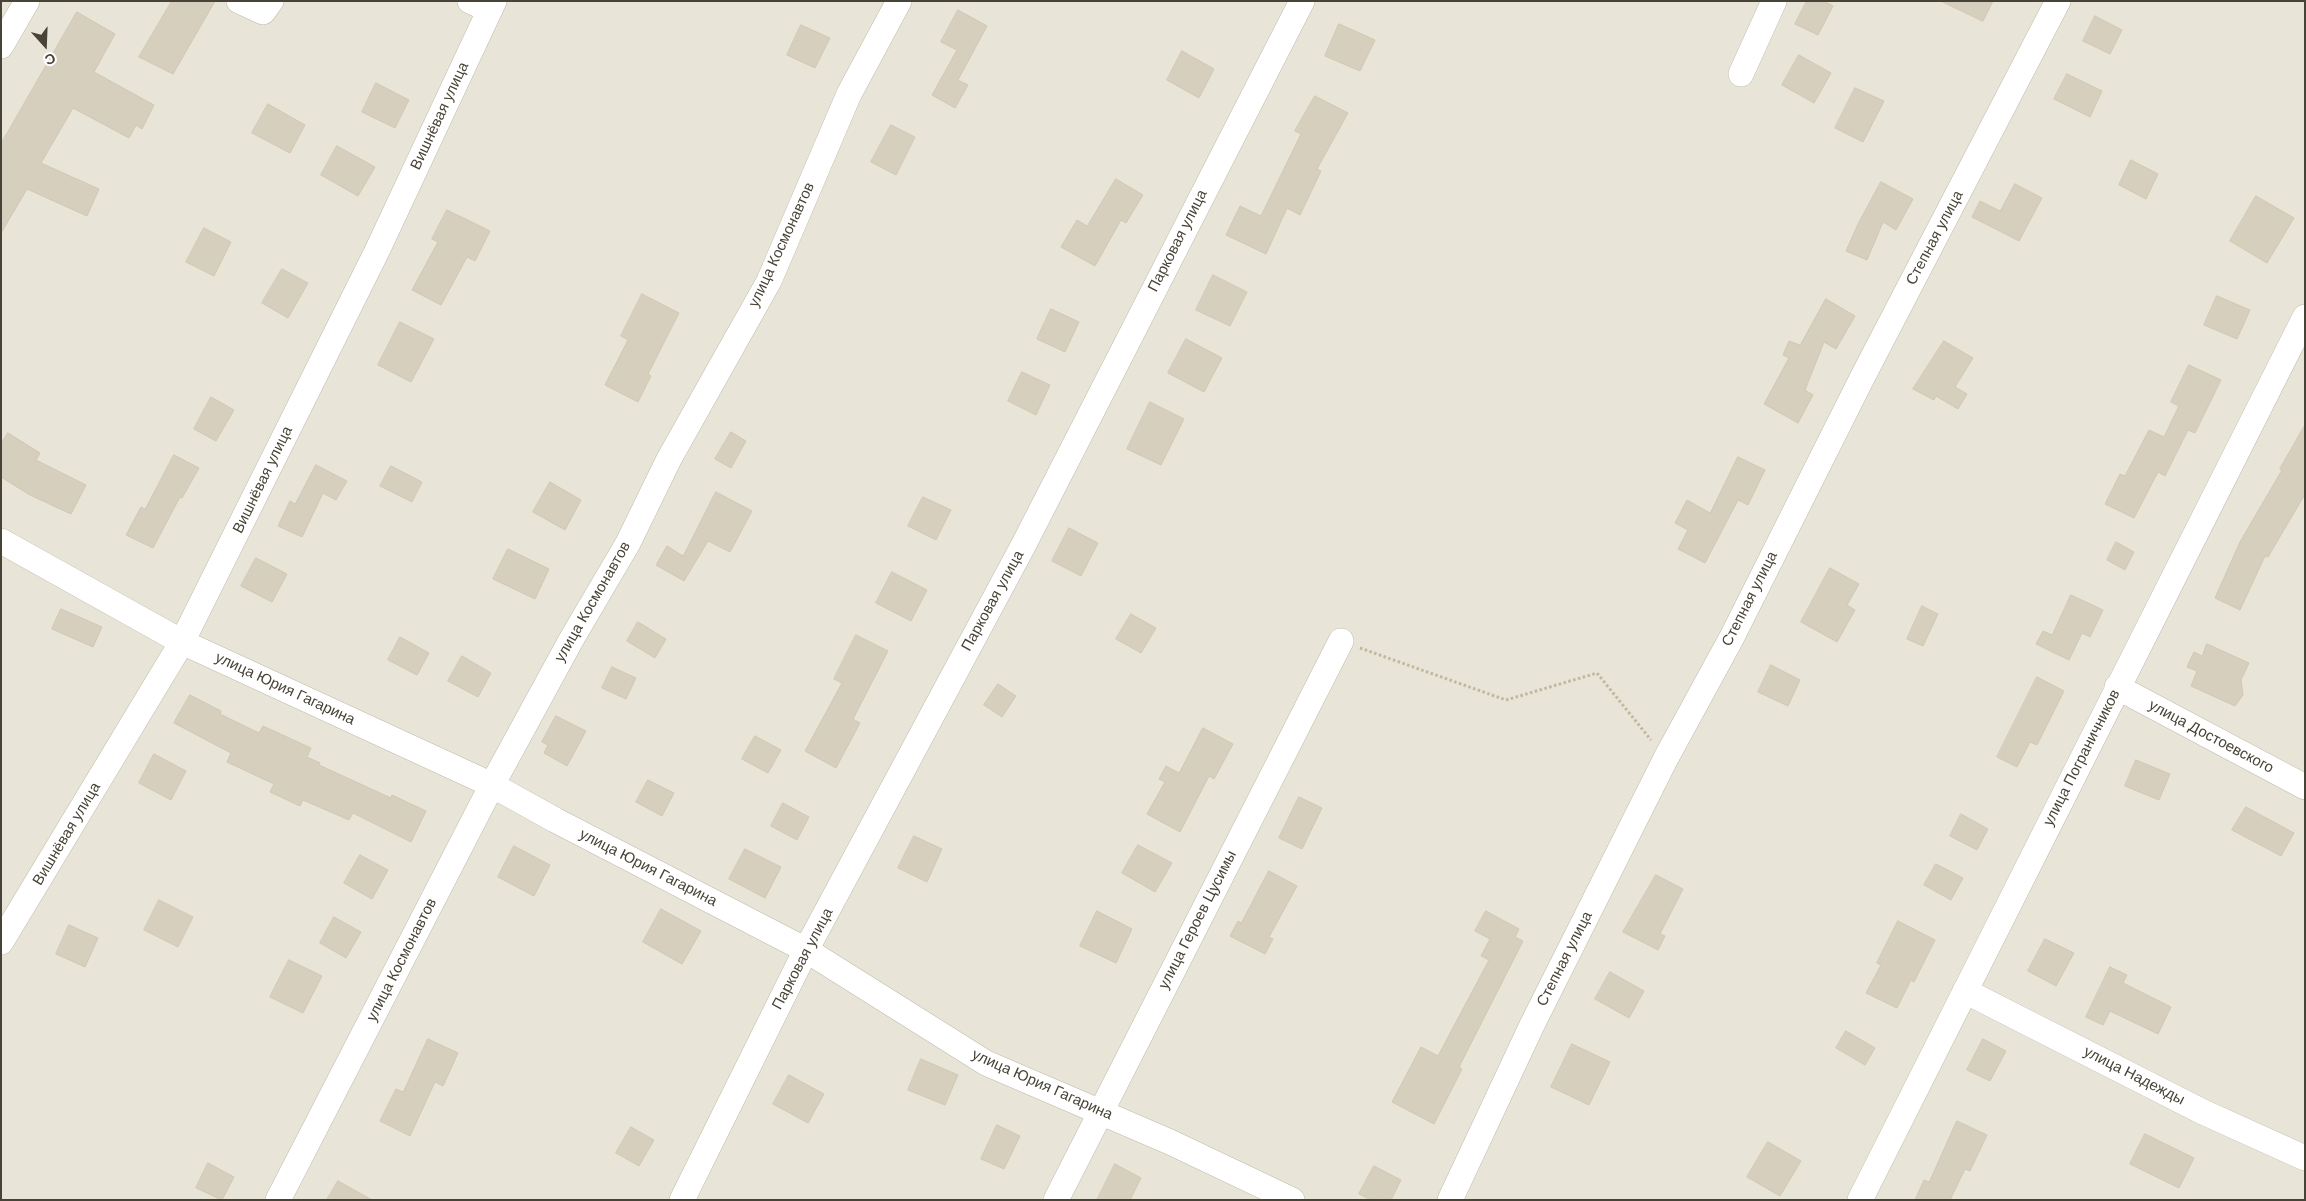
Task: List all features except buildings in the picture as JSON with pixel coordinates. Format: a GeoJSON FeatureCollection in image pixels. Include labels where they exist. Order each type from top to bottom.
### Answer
{"type":"FeatureCollection","features":[{"type":"Feature","properties":{"kind":"street"},"geometry":{"type":"LineString","coordinates":[[1,46],[27,1]]}},
{"type":"Feature","properties":{"kind":"street"},"geometry":{"type":"LineString","coordinates":[[240,1],[263,12],[271,1]]}},
{"type":"Feature","properties":{"kind":"street","name":"улица Космонавтов"},"geometry":{"type":"LineString","coordinates":[[278,1200],[492,785],[571,640],[628,543],[669,459],[769,281],[850,94],[899,1]]}},
{"type":"Feature","properties":{"kind":"street","name":"Парковая улица"},"geometry":{"type":"LineString","coordinates":[[682,1200],[806,950],[1023,546],[1302,1]]}},
{"type":"Feature","properties":{"kind":"street"},"geometry":{"type":"LineString","coordinates":[[1741,74],[1774,1]]}},
{"type":"Feature","properties":{"kind":"street","name":"Степная улица"},"geometry":{"type":"LineString","coordinates":[[1450,1200],[1532,1025],[1666,758],[1732,637],[1862,378],[2058,1]]}},
{"type":"Feature","properties":{"kind":"street","name":"Вишнёвая улица"},"geometry":{"type":"LineString","coordinates":[[1,942],[182,642],[377,251],[484,4]]}},
{"type":"Feature","properties":{"kind":"street","name":"улица Пограничников"},"geometry":{"type":"LineString","coordinates":[[1860,1200],[2117,687],[2304,323]]}},
{"type":"Feature","properties":{"kind":"street","name":"улица Юрия Гагарина"},"geometry":{"type":"LineString","coordinates":[[1,541],[182,642],[492,785],[555,820],[806,950],[986,1064],[1170,1142],[1292,1200]]}},
{"type":"Feature","properties":{"kind":"street","name":"улица Героев Цусимы"},"geometry":{"type":"LineString","coordinates":[[1056,1200],[1341,641]]}},
{"type":"Feature","properties":{"kind":"street","name":"улица Достоевского"},"geometry":{"type":"LineString","coordinates":[[2117,687],[2305,787]]}},
{"type":"Feature","properties":{"kind":"street","name":"улица Надежды"},"geometry":{"type":"LineString","coordinates":[[1965,991],[2203,1112],[2305,1158]]}},
{"type":"Feature","properties":{"kind":"path"},"geometry":{"type":"LineString","coordinates":[[1341,641],[1506,700],[1598,674],[1666,758]]}},
{"type":"Feature","properties":{"kind":"shaded area"},"geometry":{"type":"Polygon","coordinates":[[[1,1],[2305,1],[2305,1200],[1,1200],[1,1]]]}}]}
